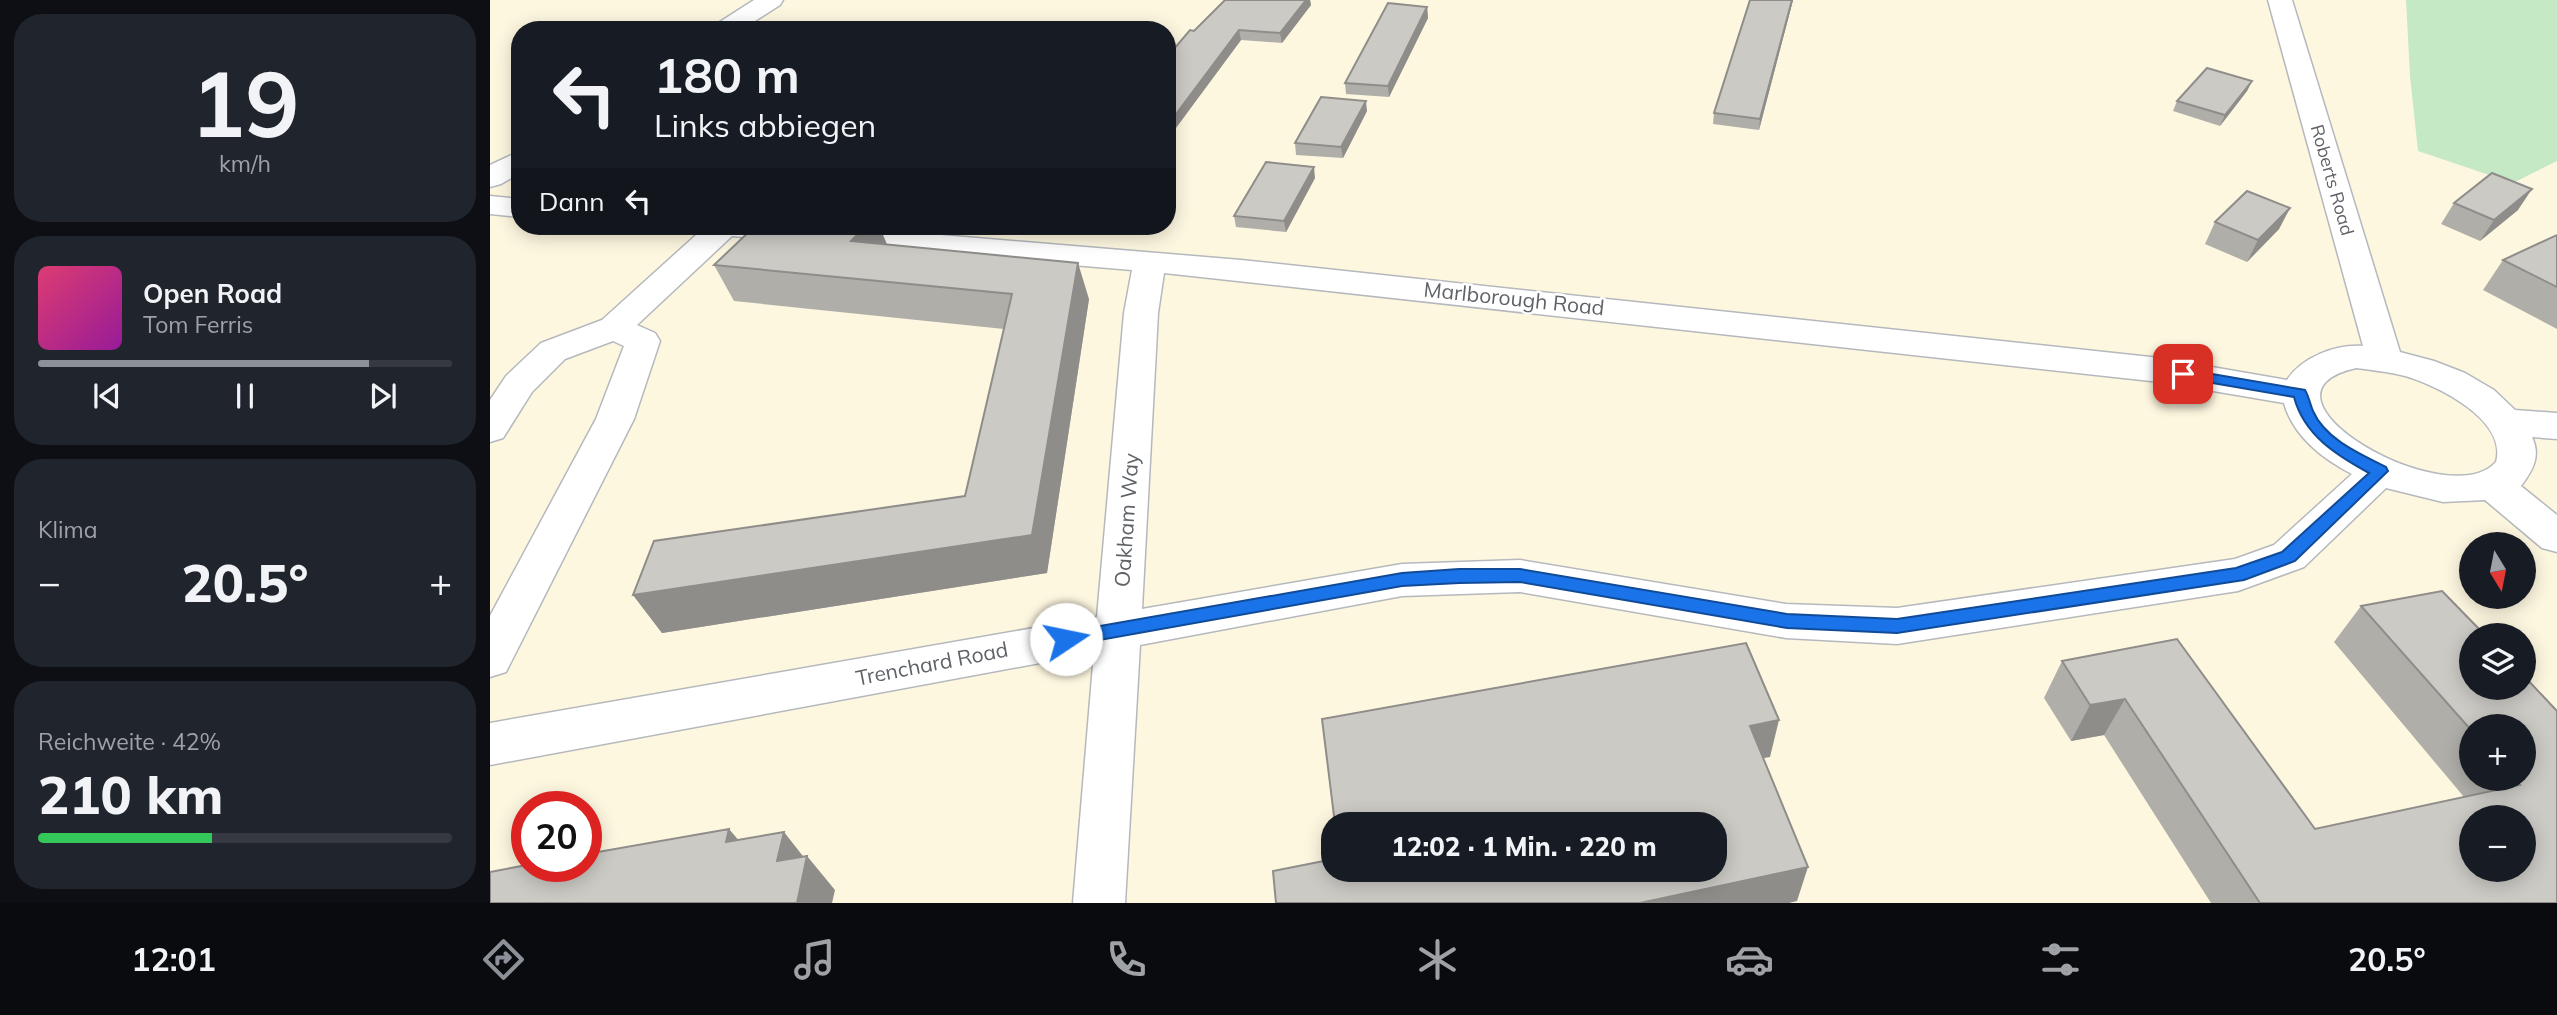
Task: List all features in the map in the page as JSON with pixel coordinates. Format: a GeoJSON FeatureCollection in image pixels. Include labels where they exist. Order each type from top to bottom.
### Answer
{"type":"FeatureCollection","features":[{"type":"Feature","properties":{"kind":"lane"},"geometry":{"type":"LineString","coordinates":[[738,21],[771,0]]}},
{"type":"Feature","properties":{"kind":"lane","name":"Roberts Road"},"geometry":{"type":"LineString","coordinates":[[2280,0],[2384,359]]}},
{"type":"Feature","properties":{"kind":"lane"},"geometry":{"type":"LineString","coordinates":[[490,178],[511,165]]}},
{"type":"Feature","properties":{"kind":"lane"},"geometry":{"type":"LineString","coordinates":[[490,205],[511,207]]}},
{"type":"Feature","properties":{"kind":"lane"},"geometry":{"type":"LineString","coordinates":[[490,429],[519,384],[553,351],[614,328],[714,235]]}},
{"type":"Feature","properties":{"kind":"lane","name":"Marlborough Road"},"geometry":{"type":"LineString","coordinates":[[825,235],[1255,271],[2146,368],[2300,394]]}},
{"type":"Feature","properties":{"kind":"lane","name":"Oakham Way"},"geometry":{"type":"LineString","coordinates":[[1099,903],[1141,313],[1149,264]]}},
{"type":"Feature","properties":{"kind":"lane"},"geometry":{"type":"LineString","coordinates":[[490,659],[523,601],[615,419],[643,341],[614,328]]}},
{"type":"Feature","properties":{"kind":"lane"},"geometry":{"type":"LineString","coordinates":[[2356,357],[2384,359],[2418,367],[2453,381],[2483,400],[2505,422],[2516,440],[2518,458],[2510,473],[2492,484],[2469,488],[2410,482],[2348,455],[2322,434],[2306,413],[2300,394],[2304,379],[2315,368],[2333,360],[2356,357]]}},
{"type":"Feature","properties":{"kind":"lane"},"geometry":{"type":"LineString","coordinates":[[2505,422],[2557,426]]}},
{"type":"Feature","properties":{"kind":"lane","name":"Trenchard Road"},"geometry":{"type":"LineString","coordinates":[[490,744],[1402,580],[1507,576],[1787,621],[1897,626],[2238,575],[2288,556],[2380,471]]}},
{"type":"Feature","properties":{"kind":"lane"},"geometry":{"type":"LineString","coordinates":[[2492,484],[2557,537]]}},
{"type":"Feature","properties":{"kind":"shaded area"},"geometry":{"type":"Polygon","coordinates":[[[490,0],[2557,0],[2557,903],[490,903],[490,0]]]}},
{"type":"Feature","properties":{"kind":"green space"},"geometry":{"type":"Polygon","coordinates":[[[2406,0],[2557,0],[2557,161],[2513,183],[2418,151],[2406,0]]]}},
{"type":"Feature","properties":{"kind":"building"},"geometry":{"type":"Polygon","coordinates":[[[1225,0],[1306,0],[1280,33],[1239,30],[1176,114],[1176,46],[1190,30],[1194,31],[1225,0]]]}},
{"type":"Feature","properties":{"kind":"building"},"geometry":{"type":"Polygon","coordinates":[[[1750,0],[1792,0],[1760,119],[1714,113],[1750,0]]]}},
{"type":"Feature","properties":{"kind":"building"},"geometry":{"type":"Polygon","coordinates":[[[1388,3],[1427,7],[1388,86],[1345,83],[1388,3]]]}},
{"type":"Feature","properties":{"kind":"building"},"geometry":{"type":"Polygon","coordinates":[[[2207,68],[2252,81],[2225,115],[2177,101],[2207,68]]]}},
{"type":"Feature","properties":{"kind":"building"},"geometry":{"type":"Polygon","coordinates":[[[1321,97],[1366,101],[1341,147],[1295,143],[1321,97]]]}},
{"type":"Feature","properties":{"kind":"building"},"geometry":{"type":"Polygon","coordinates":[[[1266,162],[1314,167],[1284,221],[1234,216],[1266,162]]]}},
{"type":"Feature","properties":{"kind":"building"},"geometry":{"type":"Polygon","coordinates":[[[2492,173],[2532,189],[2494,220],[2454,203],[2492,173]]]}},
{"type":"Feature","properties":{"kind":"building"},"geometry":{"type":"Polygon","coordinates":[[[2247,191],[2290,208],[2258,240],[2215,222],[2247,191]]]}},
{"type":"Feature","properties":{"kind":"building"},"geometry":{"type":"Polygon","coordinates":[[[746,235],[857,235],[851,241],[1078,263],[1032,535],[633,595],[654,541],[965,496],[1012,294],[714,265],[746,235]]]}},
{"type":"Feature","properties":{"kind":"building"},"geometry":{"type":"Polygon","coordinates":[[[2557,235],[2557,287],[2503,260],[2557,235]]]}},
{"type":"Feature","properties":{"kind":"building"},"geometry":{"type":"Polygon","coordinates":[[[2442,591],[2473,623],[2459,623],[2459,700],[2536,700],[2536,689],[2557,711],[2557,903],[2260,903],[2125,699],[2090,705],[2062,661],[2177,639],[2315,829],[2492,791],[2536,791],[2536,714],[2459,714],[2459,716],[2361,606],[2442,591]]]}},
{"type":"Feature","properties":{"kind":"building"},"geometry":{"type":"Polygon","coordinates":[[[1746,643],[1779,720],[1750,726],[1808,867],[1640,903],[1276,903],[1273,871],[1321,862],[1321,882],[1727,882],[1727,812],[1334,812],[1322,719],[1746,643]]]}},
{"type":"Feature","properties":{"kind":"building"},"geometry":{"type":"Polygon","coordinates":[[[729,829],[726,842],[784,832],[777,861],[807,856],[797,903],[490,903],[490,872],[511,868],[511,882],[602,882],[602,851],[729,829]]]}},
{"type":"Feature","properties":{"kind":"route"},"geometry":{"type":"LineString","coordinates":[[1066,639],[1402,580],[1459,576],[1520,576],[1787,621],[1897,626],[2238,575],[2288,556],[2338,513],[2380,471],[2348,455],[2322,434],[2306,413],[2300,394],[2183,374]]}}]}
